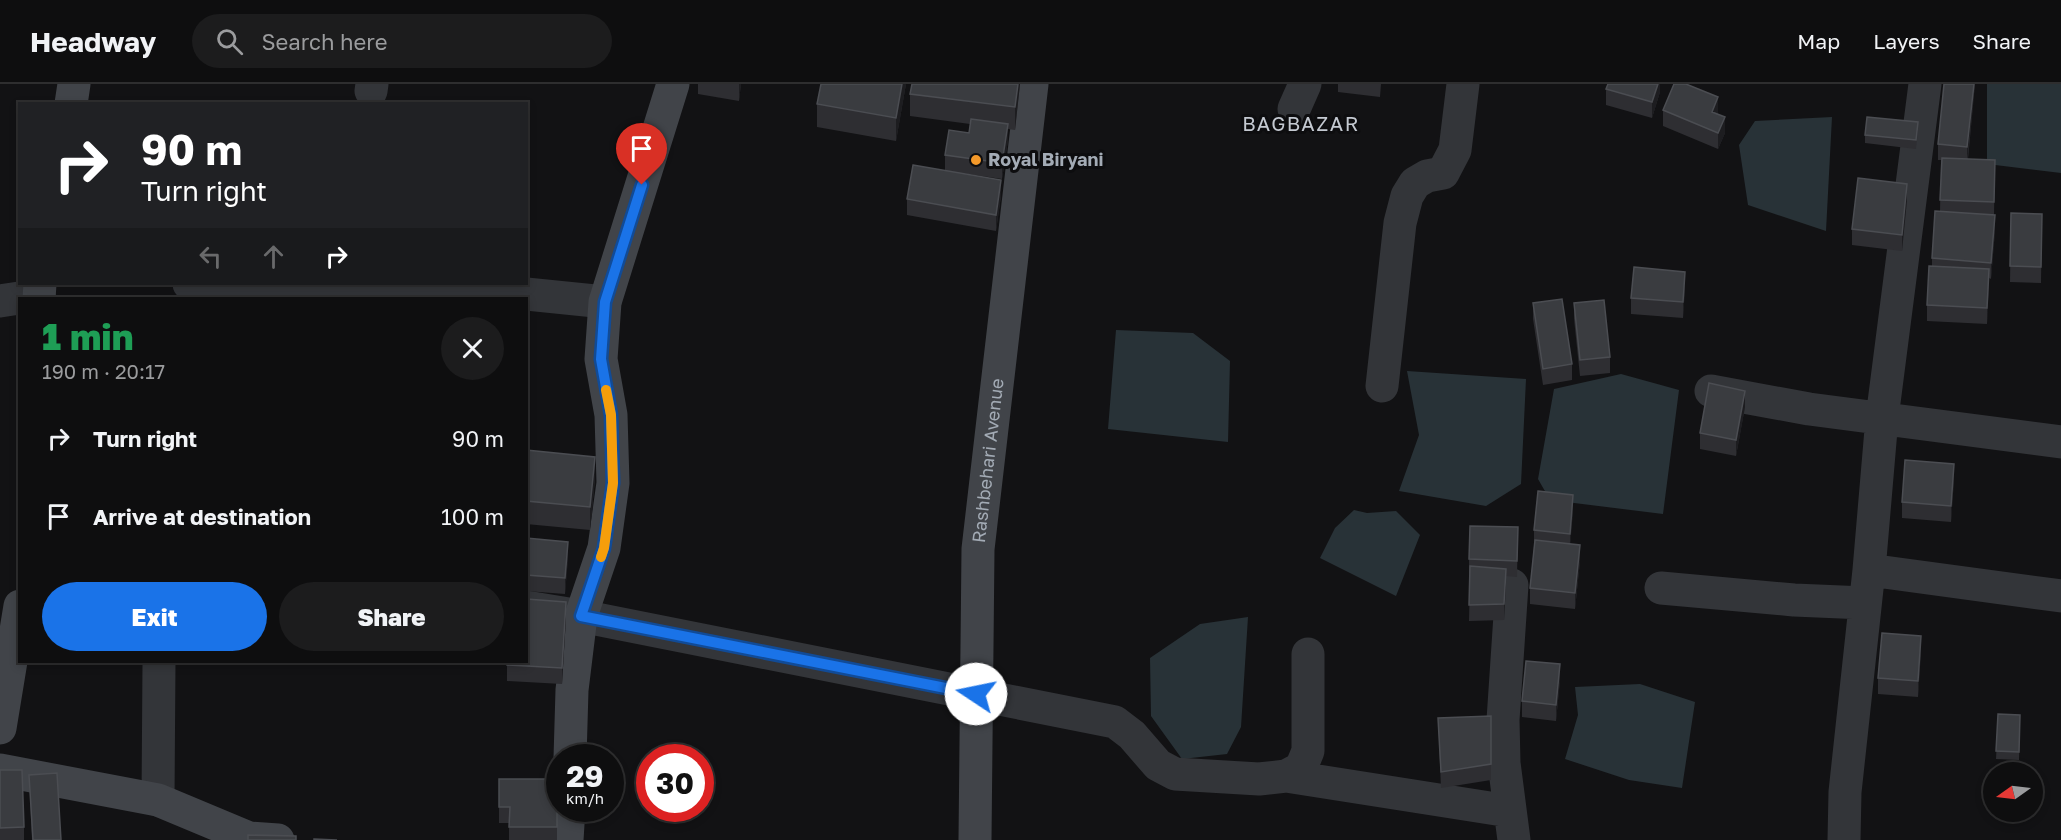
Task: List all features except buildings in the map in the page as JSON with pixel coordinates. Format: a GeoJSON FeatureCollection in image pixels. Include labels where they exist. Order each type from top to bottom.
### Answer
{"type":"FeatureCollection","features":[{"type":"Feature","properties":{"kind":"street"},"geometry":{"type":"LineString","coordinates":[[71,102],[74,84]]}},
{"type":"Feature","properties":{"kind":"street"},"geometry":{"type":"LineString","coordinates":[[570,744],[572,690],[581,616],[604,548],[613,483],[611,415],[601,359],[605,302],[673,84]]}},
{"type":"Feature","properties":{"kind":"street","name":"Rashbehari Avenue"},"geometry":{"type":"LineString","coordinates":[[975,840],[978,549],[1032,84]]}},
{"type":"Feature","properties":{"kind":"street"},"geometry":{"type":"LineString","coordinates":[[1382,386],[1402,214],[1407,196],[1414,183],[1427,176],[1443,172],[1452,157],[1455,150],[1463,84]]}},
{"type":"Feature","properties":{"kind":"street"},"geometry":{"type":"LineString","coordinates":[[1844,840],[1845,792],[1869,570],[1882,418],[1925,84]]}},
{"type":"Feature","properties":{"kind":"street"},"geometry":{"type":"LineString","coordinates":[[200,285],[257,290],[438,285],[605,302]]}},
{"type":"Feature","properties":{"kind":"street"},"geometry":{"type":"LineString","coordinates":[[0,301],[39,292]]}},
{"type":"Feature","properties":{"kind":"street"},"geometry":{"type":"LineString","coordinates":[[1711,391],[1809,410],[2061,442]]}},
{"type":"Feature","properties":{"kind":"street"},"geometry":{"type":"LineString","coordinates":[[1869,570],[2061,596]]}},
{"type":"Feature","properties":{"kind":"street"},"geometry":{"type":"LineString","coordinates":[[528,607],[1115,722],[1132,735],[1158,765],[1175,774],[1260,779],[1286,776],[1512,825],[1503,763],[1503,720],[1512,585]]}},
{"type":"Feature","properties":{"kind":"street"},"geometry":{"type":"LineString","coordinates":[[1661,588],[1794,600],[1865,603]]}},
{"type":"Feature","properties":{"kind":"street"},"geometry":{"type":"LineString","coordinates":[[0,728],[18,618]]}},
{"type":"Feature","properties":{"kind":"street"},"geometry":{"type":"LineString","coordinates":[[1286,776],[1301,768],[1308,751],[1308,654]]}},
{"type":"Feature","properties":{"kind":"street"},"geometry":{"type":"LineString","coordinates":[[158,800],[159,663]]}},
{"type":"Feature","properties":{"kind":"street"},"geometry":{"type":"LineString","coordinates":[[0,770],[158,800],[249,838],[278,840]]}},
{"type":"Feature","properties":{"kind":"street"},"geometry":{"type":"LineString","coordinates":[[567,840],[568,822]]}},
{"type":"Feature","properties":{"kind":"shaded area"},"geometry":{"type":"Polygon","coordinates":[[[1987,84],[2061,84],[2061,173],[1987,164],[1987,84]]]}},
{"type":"Feature","properties":{"kind":"shaded area"},"geometry":{"type":"Polygon","coordinates":[[[1832,117],[1826,231],[1748,205],[1739,145],[1755,121],[1832,117]]]}},
{"type":"Feature","properties":{"kind":"shaded area"},"geometry":{"type":"Polygon","coordinates":[[[1116,330],[1193,333],[1230,361],[1228,442],[1108,429],[1116,330]]]}},
{"type":"Feature","properties":{"kind":"shaded area"},"geometry":{"type":"Polygon","coordinates":[[[1407,371],[1526,379],[1521,484],[1486,506],[1399,491],[1419,435],[1407,371]]]}},
{"type":"Feature","properties":{"kind":"shaded area"},"geometry":{"type":"Polygon","coordinates":[[[1621,374],[1679,390],[1663,514],[1550,500],[1538,479],[1554,389],[1621,374]]]}},
{"type":"Feature","properties":{"kind":"shaded area"},"geometry":{"type":"Polygon","coordinates":[[[1354,510],[1367,513],[1396,511],[1420,535],[1396,596],[1320,558],[1335,528],[1354,510]]]}},
{"type":"Feature","properties":{"kind":"shaded area"},"geometry":{"type":"Polygon","coordinates":[[[1248,617],[1241,727],[1227,754],[1182,759],[1151,716],[1150,658],[1200,624],[1248,617]]]}},
{"type":"Feature","properties":{"kind":"shaded area"},"geometry":{"type":"Polygon","coordinates":[[[1640,684],[1695,702],[1682,788],[1629,780],[1565,759],[1578,715],[1575,687],[1640,684]]]}},
{"type":"Feature","properties":{"kind":"slow traffic"},"geometry":{"type":"LineString","coordinates":[[601,557],[613,483],[611,415],[606,390]]}},
{"type":"Feature","properties":{"kind":"place","name":"Royal Biryani"},"geometry":{"type":"Point","coordinates":[976,160]}},
{"type":"Feature","properties":{"kind":"district","name":"BAGBAZAR"},"geometry":{"type":"Point","coordinates":[1301,124]}},
{"type":"Feature","properties":{"kind":"route"},"geometry":{"type":"LineString","coordinates":[[642,185],[605,302],[601,359],[611,415],[613,483],[604,548],[581,616],[976,694]]}}]}
